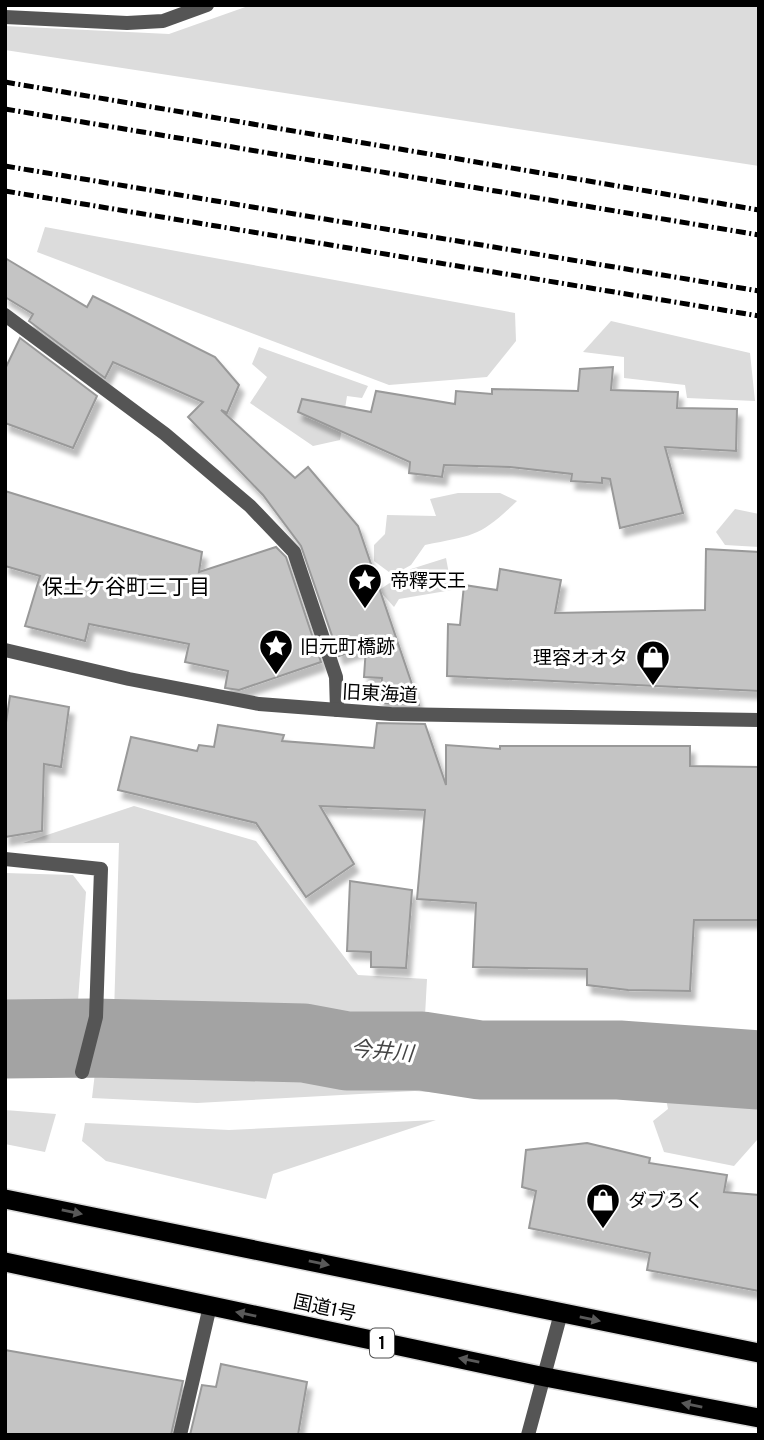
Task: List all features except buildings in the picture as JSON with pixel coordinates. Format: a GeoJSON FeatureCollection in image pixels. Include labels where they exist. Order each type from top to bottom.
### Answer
{"type":"FeatureCollection","features":[{"type":"Feature","properties":{"kind":"highway"},"geometry":{"type":"LineString","coordinates":[[5,1199],[759,1353]]}},
{"type":"Feature","properties":{"kind":"highway","name":"国道1号"},"geometry":{"type":"LineString","coordinates":[[5,1262],[545,1377],[759,1418]]}},
{"type":"Feature","properties":{"kind":"street"},"geometry":{"type":"LineString","coordinates":[[5,16],[127,23],[163,21],[207,5]]}},
{"type":"Feature","properties":{"kind":"street"},"geometry":{"type":"LineString","coordinates":[[5,315],[165,434],[250,506],[294,552],[336,677],[337,710]]}},
{"type":"Feature","properties":{"kind":"street","name":"旧東海道"},"geometry":{"type":"LineString","coordinates":[[5,650],[129,679],[259,704],[431,715],[759,720]]}},
{"type":"Feature","properties":{"kind":"street"},"geometry":{"type":"LineString","coordinates":[[5,859],[101,869],[96,1017],[83,1067]]}},
{"type":"Feature","properties":{"kind":"street"},"geometry":{"type":"LineString","coordinates":[[180,1435],[210,1306]]}},
{"type":"Feature","properties":{"kind":"street"},"geometry":{"type":"LineString","coordinates":[[528,1435],[561,1313]]}},
{"type":"Feature","properties":{"kind":"shaded area"},"geometry":{"type":"Polygon","coordinates":[[[251,5],[759,5],[759,166],[5,50],[5,26],[169,34],[251,5]]]}},
{"type":"Feature","properties":{"kind":"shaded area"},"geometry":{"type":"Polygon","coordinates":[[[45,227],[515,313],[516,341],[487,377],[389,385],[37,252],[45,227]]]}},
{"type":"Feature","properties":{"kind":"shaded area"},"geometry":{"type":"Polygon","coordinates":[[[611,321],[750,353],[755,401],[687,398],[685,385],[624,378],[624,357],[583,352],[611,321]]]}},
{"type":"Feature","properties":{"kind":"shaded area"},"geometry":{"type":"Polygon","coordinates":[[[259,347],[368,386],[362,398],[347,396],[340,440],[313,446],[250,403],[267,377],[252,364],[259,347]]]}},
{"type":"Feature","properties":{"kind":"shaded area"},"geometry":{"type":"Polygon","coordinates":[[[458,493],[500,493],[517,501],[494,522],[475,533],[425,545],[411,565],[393,575],[374,561],[374,545],[385,534],[387,515],[436,516],[430,499],[458,493]]]}},
{"type":"Feature","properties":{"kind":"shaded area"},"geometry":{"type":"Polygon","coordinates":[[[735,509],[759,514],[759,547],[725,545],[716,532],[735,509]]]}},
{"type":"Feature","properties":{"kind":"shaded area"},"geometry":{"type":"Polygon","coordinates":[[[446,558],[452,590],[399,599],[394,607],[379,590],[411,569],[446,558]]]}},
{"type":"Feature","properties":{"kind":"shaded area"},"geometry":{"type":"Polygon","coordinates":[[[134,806],[256,841],[358,975],[427,979],[425,1016],[295,1009],[288,1022],[114,1014],[119,843],[23,843],[134,806]]]}},
{"type":"Feature","properties":{"kind":"shaded area"},"geometry":{"type":"Polygon","coordinates":[[[5,873],[73,875],[86,892],[77,1015],[73,1019],[5,1014],[5,873]]]}},
{"type":"Feature","properties":{"kind":"shaded area"},"geometry":{"type":"Polygon","coordinates":[[[96,1064],[284,1068],[285,1081],[527,1085],[469,1095],[415,1091],[197,1103],[92,1098],[96,1064]]]}},
{"type":"Feature","properties":{"kind":"shaded area"},"geometry":{"type":"Polygon","coordinates":[[[722,1082],[757,1095],[757,1140],[734,1166],[664,1152],[653,1121],[668,1109],[664,1088],[722,1082]]]}},
{"type":"Feature","properties":{"kind":"shaded area"},"geometry":{"type":"Polygon","coordinates":[[[5,1110],[56,1114],[45,1152],[5,1144],[5,1110]]]}},
{"type":"Feature","properties":{"kind":"shaded area"},"geometry":{"type":"Polygon","coordinates":[[[436,1120],[273,1174],[266,1199],[106,1161],[82,1141],[85,1123],[229,1130],[436,1120]]]}},
{"type":"Feature","properties":{"kind":"waterway","name":"今井川"},"geometry":{"type":"LineString","coordinates":[[5,1039],[92,1038],[304,1043],[347,1051],[422,1051],[480,1060],[619,1060],[759,1070]]}},
{"type":"Feature","properties":{"kind":"railway"},"geometry":{"type":"LineString","coordinates":[[5,82],[759,210]]}},
{"type":"Feature","properties":{"kind":"railway"},"geometry":{"type":"LineString","coordinates":[[5,109],[759,235]]}},
{"type":"Feature","properties":{"kind":"railway"},"geometry":{"type":"LineString","coordinates":[[5,166],[759,291]]}},
{"type":"Feature","properties":{"kind":"railway"},"geometry":{"type":"LineString","coordinates":[[5,191],[759,316]]}},
{"type":"Feature","properties":{"kind":"place","name":"帝釋天王"},"geometry":{"type":"Point","coordinates":[365,610]}},
{"type":"Feature","properties":{"kind":"place","name":"旧元町橋跡"},"geometry":{"type":"Point","coordinates":[276,676]}},
{"type":"Feature","properties":{"kind":"place","name":"理容オオタ"},"geometry":{"type":"Point","coordinates":[653,687]}},
{"type":"Feature","properties":{"kind":"place","name":"ダブろく"},"geometry":{"type":"Point","coordinates":[603,1230]}},
{"type":"Feature","properties":{"kind":"district","name":"保土ケ谷町三丁目"},"geometry":{"type":"Point","coordinates":[126,587]}}]}
